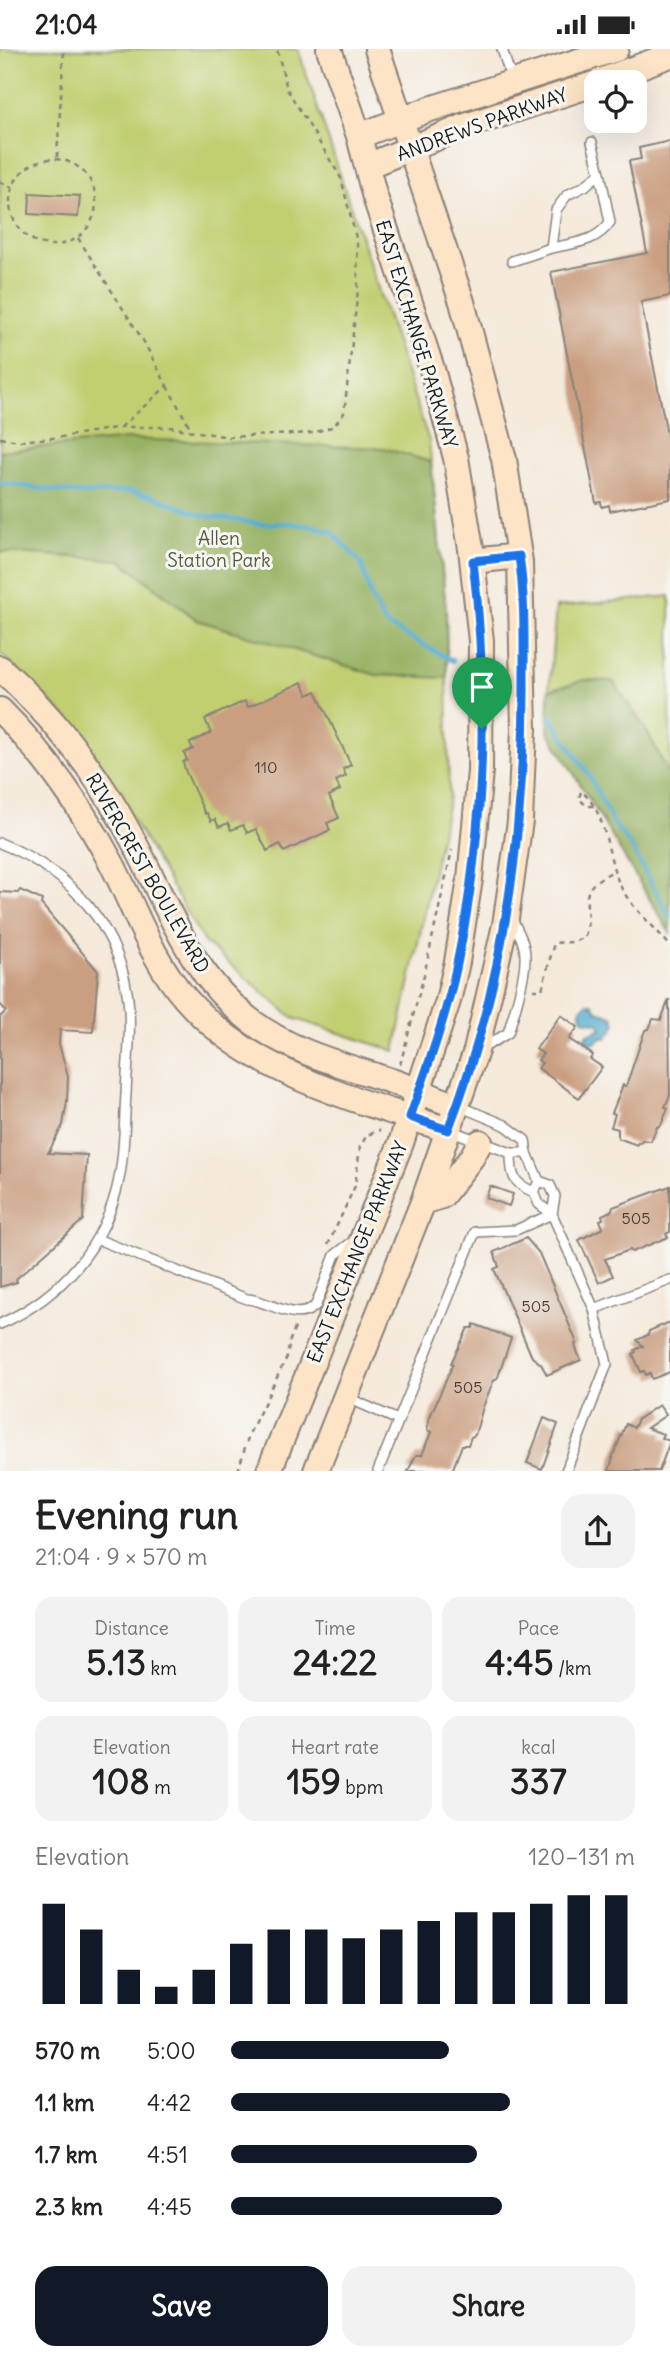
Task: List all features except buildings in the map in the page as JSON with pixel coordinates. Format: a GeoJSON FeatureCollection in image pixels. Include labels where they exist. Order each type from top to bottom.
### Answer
{"type":"FeatureCollection","features":[{"type":"Feature","properties":{"kind":"main road","name":"EAST EXCHANGE PARKWAY"},"geometry":{"type":"LineString","coordinates":[[269,1471],[419,1092],[456,970],[468,899],[478,810],[481,641],[465,504],[445,413],[374,194],[359,171],[359,136],[329,49]]}},
{"type":"Feature","properties":{"kind":"main road","name":"EAST EXCHANGE PARKWAY"},"geometry":{"type":"LineString","coordinates":[[316,1471],[423,1202],[476,1051],[497,967],[507,909],[520,821],[524,729],[524,648],[519,556],[504,459],[462,302],[377,49]]}},
{"type":"Feature","properties":{"kind":"main road","name":"ANDREWS PARKWAY"},"geometry":{"type":"LineString","coordinates":[[359,136],[616,49]]}},
{"type":"Feature","properties":{"kind":"main road","name":"ANDREWS PARKWAY"},"geometry":{"type":"LineString","coordinates":[[629,70],[670,55]]}},
{"type":"Feature","properties":{"kind":"main road","name":"ANDREWS PARKWAY"},"geometry":{"type":"LineString","coordinates":[[359,171],[463,127],[584,86]]}},
{"type":"Feature","properties":{"kind":"main road"},"geometry":{"type":"LineString","coordinates":[[473,561],[519,556]]}},
{"type":"Feature","properties":{"kind":"main road","name":"RIVERCREST BOULEVARD"},"geometry":{"type":"LineString","coordinates":[[0,668],[36,704],[91,772],[129,831],[186,947],[208,978],[233,1006],[263,1029],[300,1050],[457,1106]]}},
{"type":"Feature","properties":{"kind":"main road","name":"RIVERCREST BOULEVARD"},"geometry":{"type":"LineString","coordinates":[[0,710],[32,745],[72,798],[104,850],[172,981],[210,1023],[250,1052],[296,1077],[448,1130]]}},
{"type":"Feature","properties":{"kind":"main road"},"geometry":{"type":"LineString","coordinates":[[146,933],[173,920]]}},
{"type":"Feature","properties":{"kind":"main road"},"geometry":{"type":"LineString","coordinates":[[423,1202],[442,1196],[480,1142]]}},
{"type":"Feature","properties":{"kind":"lane"},"geometry":{"type":"LineString","coordinates":[[502,49],[513,83]]}},
{"type":"Feature","properties":{"kind":"lane"},"geometry":{"type":"LineString","coordinates":[[512,261],[603,233],[610,222],[592,142]]}},
{"type":"Feature","properties":{"kind":"lane"},"geometry":{"type":"LineString","coordinates":[[551,248],[556,210],[567,195],[585,186],[600,173]]}},
{"type":"Feature","properties":{"kind":"lane"},"geometry":{"type":"LineString","coordinates":[[0,843],[50,869],[84,900],[109,938],[125,982],[129,1031],[122,1157],[114,1199],[97,1239],[79,1266],[57,1289],[29,1310],[0,1324]]}},
{"type":"Feature","properties":{"kind":"lane","name":"RIVERCREST BOULEVARD"},"geometry":{"type":"LineString","coordinates":[[448,1130],[511,1153],[527,1153],[525,1140],[505,1125],[457,1106]]}},
{"type":"Feature","properties":{"kind":"lane"},"geometry":{"type":"LineString","coordinates":[[511,1153],[513,1176],[522,1187],[534,1192],[539,1203],[552,1214],[594,1309],[607,1364],[566,1471]]}},
{"type":"Feature","properties":{"kind":"lane"},"geometry":{"type":"LineString","coordinates":[[527,1153],[539,1181],[550,1185],[555,1196],[552,1214]]}},
{"type":"Feature","properties":{"kind":"lane"},"geometry":{"type":"LineString","coordinates":[[534,1192],[539,1181]]}},
{"type":"Feature","properties":{"kind":"lane"},"geometry":{"type":"LineString","coordinates":[[378,1471],[475,1233],[516,1230],[552,1214]]}},
{"type":"Feature","properties":{"kind":"lane"},"geometry":{"type":"LineString","coordinates":[[97,1239],[247,1299],[258,1300],[292,1313],[312,1309],[316,1305],[335,1255],[365,1231]]}},
{"type":"Feature","properties":{"kind":"lane"},"geometry":{"type":"LineString","coordinates":[[594,1309],[670,1280]]}},
{"type":"Feature","properties":{"kind":"lane"},"geometry":{"type":"LineString","coordinates":[[345,1397],[398,1420]]}},
{"type":"Feature","properties":{"kind":"path"},"geometry":{"type":"LineString","coordinates":[[57,159],[64,49]]}},
{"type":"Feature","properties":{"kind":"path"},"geometry":{"type":"LineString","coordinates":[[0,438],[31,440],[121,427],[169,427],[229,437],[313,433],[334,426],[345,414],[359,266],[357,242],[341,178],[287,89],[277,49]]}},
{"type":"Feature","properties":{"kind":"path"},"geometry":{"type":"LineString","coordinates":[[65,160],[78,165],[88,175],[97,201],[95,215],[89,227],[66,244],[52,246],[38,243],[26,236],[16,224],[11,211],[10,196],[13,188],[24,170],[36,162],[65,160]]}},
{"type":"Feature","properties":{"kind":"path"},"geometry":{"type":"LineString","coordinates":[[341,178],[359,171]]}},
{"type":"Feature","properties":{"kind":"path"},"geometry":{"type":"LineString","coordinates":[[0,183],[13,188]]}},
{"type":"Feature","properties":{"kind":"path"},"geometry":{"type":"LineString","coordinates":[[78,237],[144,342],[192,431]]}},
{"type":"Feature","properties":{"kind":"path"},"geometry":{"type":"LineString","coordinates":[[121,427],[167,386]]}},
{"type":"Feature","properties":{"kind":"path"},"geometry":{"type":"LineString","coordinates":[[594,806],[587,806],[579,799],[582,791],[592,799],[618,882],[637,912],[670,946]]}},
{"type":"Feature","properties":{"kind":"path"},"geometry":{"type":"LineString","coordinates":[[398,1070],[424,975],[452,848]]}},
{"type":"Feature","properties":{"kind":"path"},"geometry":{"type":"LineString","coordinates":[[529,990],[542,990],[554,943],[584,938],[588,928],[585,900],[589,888],[603,876],[615,871]]}},
{"type":"Feature","properties":{"kind":"green space","name":"Allen Station Park"},"geometry":{"type":"Polygon","coordinates":[[[0,49],[298,49],[429,441],[446,609],[449,797],[395,1051],[293,1018],[204,942],[81,731],[0,653],[0,49]]]}},
{"type":"Feature","properties":{"kind":"green space"},"geometry":{"type":"Polygon","coordinates":[[[128,439],[384,448],[431,462],[446,609],[447,678],[376,675],[197,620],[120,560],[0,552],[0,451],[128,439]]]}},
{"type":"Feature","properties":{"kind":"green space"},"geometry":{"type":"Polygon","coordinates":[[[670,596],[670,777],[649,735],[549,690],[556,607],[670,596]]]}},
{"type":"Feature","properties":{"kind":"green space"},"geometry":{"type":"Polygon","coordinates":[[[584,680],[613,681],[649,735],[670,777],[670,933],[548,731],[549,690],[584,680]]]}},
{"type":"Feature","properties":{"kind":"water"},"geometry":{"type":"Polygon","coordinates":[[[588,1003],[593,1004],[597,1011],[613,1016],[616,1024],[606,1038],[600,1038],[595,1043],[589,1043],[584,1038],[602,1028],[599,1023],[584,1020],[581,1009],[588,1003]]]}},
{"type":"Feature","properties":{"kind":"waterway"},"geometry":{"type":"LineString","coordinates":[[0,483],[81,494],[129,491],[152,496],[201,515],[261,524],[312,526],[332,532],[361,563],[371,597],[385,624],[453,661]]}},
{"type":"Feature","properties":{"kind":"waterway"},"geometry":{"type":"LineString","coordinates":[[550,716],[590,777],[612,821],[632,848],[670,917]]}},
{"type":"Feature","properties":{"kind":"route"},"geometry":{"type":"LineString","coordinates":[[519,556],[524,648],[520,821],[505,925],[487,1010],[476,1051],[448,1130],[410,1117],[448,1000],[457,962],[478,810],[482,729],[481,641],[473,561],[519,556]]}}]}
